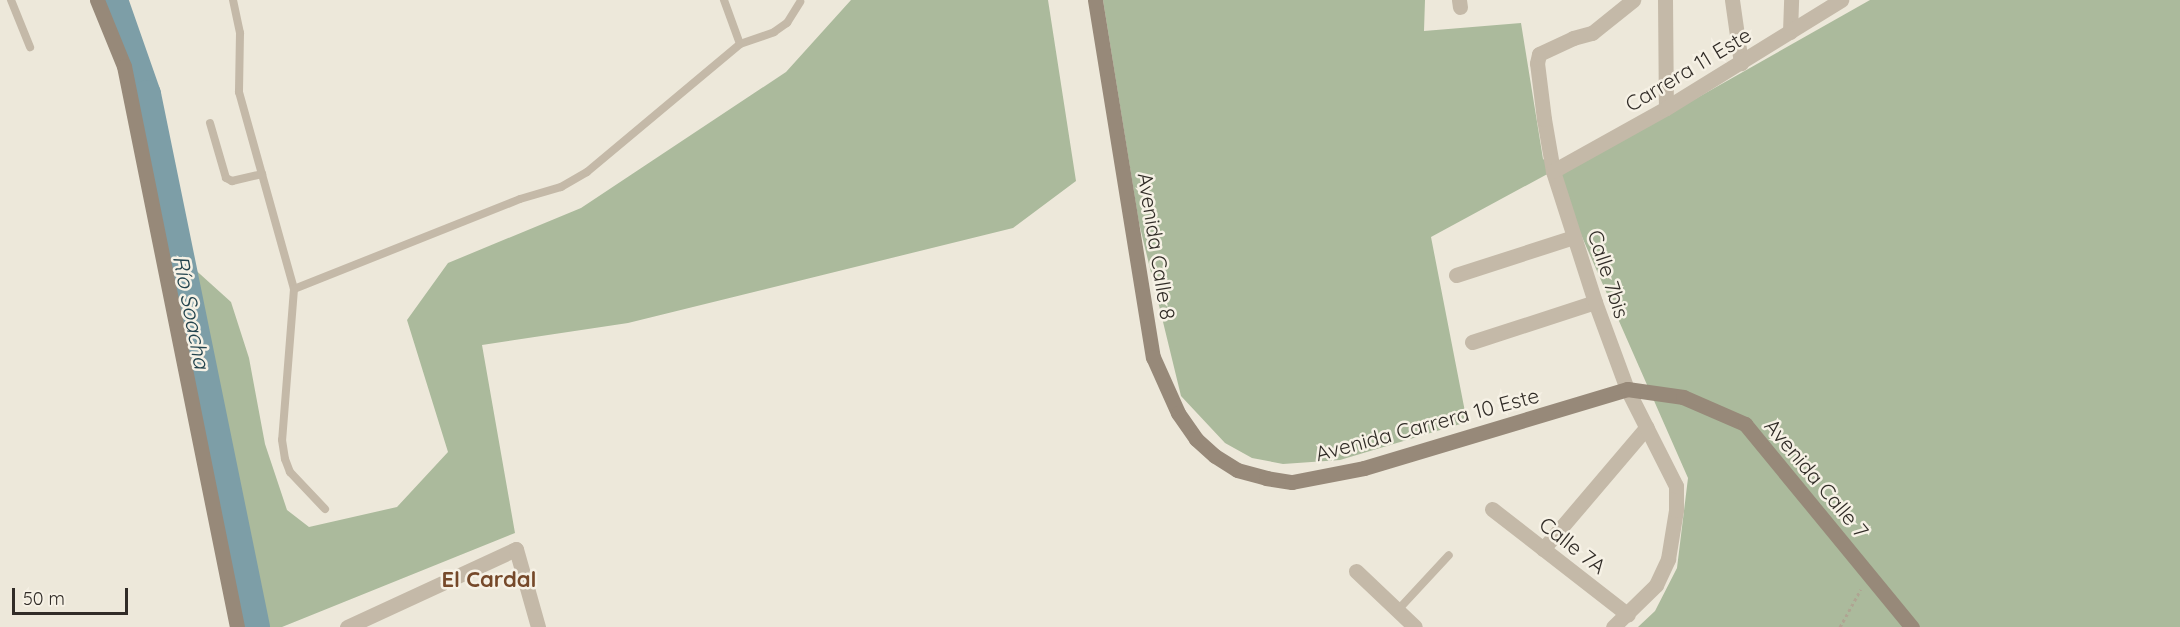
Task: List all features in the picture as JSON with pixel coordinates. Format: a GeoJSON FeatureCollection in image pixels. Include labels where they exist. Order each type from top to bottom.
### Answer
{"type":"FeatureCollection","features":[{"type":"Feature","properties":{"kind":"main road"},"geometry":{"type":"LineString","coordinates":[[97,0],[124,66],[237,627]]}},
{"type":"Feature","properties":{"kind":"main road","name":"Avenida Calle 8"},"geometry":{"type":"LineString","coordinates":[[1095,0],[1153,357],[1178,413],[1196,439],[1237,470]]}},
{"type":"Feature","properties":{"kind":"main road","name":"Avenida Carrera 10 Este"},"geometry":{"type":"LineString","coordinates":[[1237,470],[1292,482],[1364,468],[1627,389]]}},
{"type":"Feature","properties":{"kind":"main road","name":"Avenida Calle 7"},"geometry":{"type":"LineString","coordinates":[[1627,389],[1683,397],[1745,424],[1912,627]]}},
{"type":"Feature","properties":{"kind":"street","name":"Calle 7bis"},"geometry":{"type":"LineString","coordinates":[[1627,389],[1595,302],[1553,171],[1537,63],[1539,54],[1573,38],[1592,33],[1633,0]]}},
{"type":"Feature","properties":{"kind":"street"},"geometry":{"type":"LineString","coordinates":[[1665,0],[1666,108]]}},
{"type":"Feature","properties":{"kind":"street"},"geometry":{"type":"LineString","coordinates":[[1732,0],[1741,63]]}},
{"type":"Feature","properties":{"kind":"street"},"geometry":{"type":"LineString","coordinates":[[1790,32],[1791,0]]}},
{"type":"Feature","properties":{"kind":"street","name":"Carrera 11 Este"},"geometry":{"type":"LineString","coordinates":[[1553,171],[1666,108],[1841,0]]}},
{"type":"Feature","properties":{"kind":"street"},"geometry":{"type":"LineString","coordinates":[[1456,276],[1574,237]]}},
{"type":"Feature","properties":{"kind":"street"},"geometry":{"type":"LineString","coordinates":[[1472,342],[1595,302]]}},
{"type":"Feature","properties":{"kind":"street"},"geometry":{"type":"LineString","coordinates":[[1613,627],[1629,615],[1656,585],[1668,559],[1677,510],[1676,486],[1627,389]]}},
{"type":"Feature","properties":{"kind":"street"},"geometry":{"type":"LineString","coordinates":[[1543,549],[1647,427]]}},
{"type":"Feature","properties":{"kind":"street","name":"Calle 7A"},"geometry":{"type":"LineString","coordinates":[[1492,509],[1629,615]]}},
{"type":"Feature","properties":{"kind":"street"},"geometry":{"type":"LineString","coordinates":[[347,627],[516,549],[532,625]]}},
{"type":"Feature","properties":{"kind":"street"},"geometry":{"type":"LineString","coordinates":[[1356,571],[1414,627]]}},
{"type":"Feature","properties":{"kind":"lane"},"geometry":{"type":"LineString","coordinates":[[11,0],[30,47]]}},
{"type":"Feature","properties":{"kind":"lane"},"geometry":{"type":"LineString","coordinates":[[233,0],[240,33],[240,92],[294,290],[282,440],[285,459],[290,472],[325,509]]}},
{"type":"Feature","properties":{"kind":"lane"},"geometry":{"type":"LineString","coordinates":[[724,0],[740,44]]}},
{"type":"Feature","properties":{"kind":"lane"},"geometry":{"type":"LineString","coordinates":[[294,290],[520,199],[561,187],[588,172],[740,44],[774,32],[787,23],[800,2]]}},
{"type":"Feature","properties":{"kind":"lane"},"geometry":{"type":"LineString","coordinates":[[210,123],[226,178],[232,181],[262,174]]}},
{"type":"Feature","properties":{"kind":"lane"},"geometry":{"type":"LineString","coordinates":[[1397,611],[1449,555]]}},
{"type":"Feature","properties":{"kind":"path"},"geometry":{"type":"LineString","coordinates":[[1840,627],[1869,574]]}},
{"type":"Feature","properties":{"kind":"green space"},"geometry":{"type":"Polygon","coordinates":[[[851,0],[1048,0],[1076,181],[1013,228],[628,323],[482,345],[515,533],[282,627],[265,627],[180,256],[231,302],[249,358],[265,444],[287,510],[309,527],[397,507],[448,452],[407,320],[448,263],[581,208],[786,72],[851,0]]]}},
{"type":"Feature","properties":{"kind":"green space"},"geometry":{"type":"Polygon","coordinates":[[[1103,0],[1425,0],[1424,31],[1521,23],[1543,159],[1564,173],[1870,0],[2180,0],[2180,627],[1638,627],[1655,611],[1677,568],[1688,478],[1553,171],[1431,237],[1467,422],[1340,460],[1283,464],[1252,458],[1225,443],[1181,396],[1139,223],[1103,0]]]}},
{"type":"Feature","properties":{"kind":"waterway","name":"Río Soacha"},"geometry":{"type":"LineString","coordinates":[[114,0],[147,94],[256,627]]}},
{"type":"Feature","properties":{"kind":"district","name":"El Cardal"},"geometry":{"type":"Point","coordinates":[489,580]}}]}
